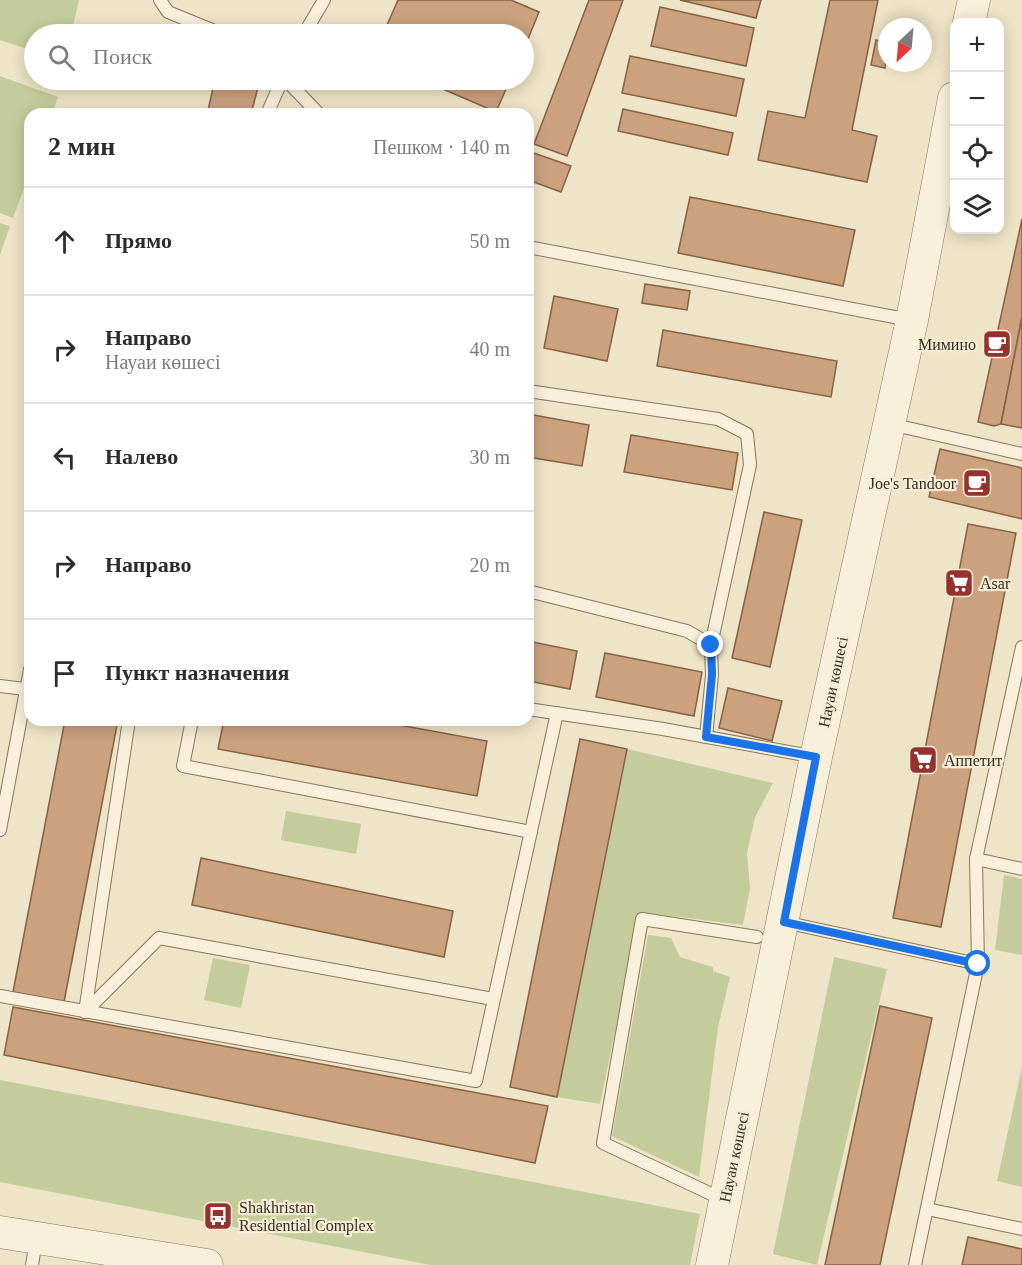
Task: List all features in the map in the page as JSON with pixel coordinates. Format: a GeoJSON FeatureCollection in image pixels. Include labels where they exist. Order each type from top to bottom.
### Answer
{"type":"FeatureCollection","features":[{"type":"Feature","properties":{"kind":"street"},"geometry":{"type":"LineString","coordinates":[[970,18],[974,0]]}},
{"type":"Feature","properties":{"kind":"street","name":"Науаи көшесі"},"geometry":{"type":"LineString","coordinates":[[712,1265],[816,757],[912,320],[950,119]]}},
{"type":"Feature","properties":{"kind":"street"},"geometry":{"type":"LineString","coordinates":[[18,1240],[207,1265]]}},
{"type":"Feature","properties":{"kind":"lane"},"geometry":{"type":"LineString","coordinates":[[160,0],[168,12],[197,24]]}},
{"type":"Feature","properties":{"kind":"lane"},"geometry":{"type":"LineString","coordinates":[[310,24],[324,0]]}},
{"type":"Feature","properties":{"kind":"lane"},"geometry":{"type":"LineString","coordinates":[[270,108],[279,90]]}},
{"type":"Feature","properties":{"kind":"lane"},"geometry":{"type":"LineString","coordinates":[[294,90],[313,108]]}},
{"type":"Feature","properties":{"kind":"lane"},"geometry":{"type":"LineString","coordinates":[[534,248],[912,320]]}},
{"type":"Feature","properties":{"kind":"lane"},"geometry":{"type":"LineString","coordinates":[[534,392],[718,419],[747,434],[750,465],[711,645],[712,675],[706,737]]}},
{"type":"Feature","properties":{"kind":"lane"},"geometry":{"type":"LineString","coordinates":[[889,423],[1022,454]]}},
{"type":"Feature","properties":{"kind":"lane"},"geometry":{"type":"LineString","coordinates":[[534,593],[687,631],[711,645]]}},
{"type":"Feature","properties":{"kind":"lane"},"geometry":{"type":"LineString","coordinates":[[915,1265],[978,964],[976,860],[1022,647]]}},
{"type":"Feature","properties":{"kind":"lane"},"geometry":{"type":"LineString","coordinates":[[0,686],[24,689]]}},
{"type":"Feature","properties":{"kind":"lane"},"geometry":{"type":"LineString","coordinates":[[0,830],[24,695]]}},
{"type":"Feature","properties":{"kind":"lane"},"geometry":{"type":"LineString","coordinates":[[534,710],[816,757]]}},
{"type":"Feature","properties":{"kind":"lane"},"geometry":{"type":"LineString","coordinates":[[0,996],[476,1081],[558,713]]}},
{"type":"Feature","properties":{"kind":"lane"},"geometry":{"type":"LineString","coordinates":[[85,1012],[128,726]]}},
{"type":"Feature","properties":{"kind":"lane"},"geometry":{"type":"LineString","coordinates":[[191,726],[183,766],[531,832]]}},
{"type":"Feature","properties":{"kind":"lane"},"geometry":{"type":"LineString","coordinates":[[976,860],[1022,869]]}},
{"type":"Feature","properties":{"kind":"lane"},"geometry":{"type":"LineString","coordinates":[[725,1201],[603,1143],[642,919],[757,937]]}},
{"type":"Feature","properties":{"kind":"lane"},"geometry":{"type":"LineString","coordinates":[[784,922],[978,964]]}},
{"type":"Feature","properties":{"kind":"lane"},"geometry":{"type":"LineString","coordinates":[[85,1012],[159,938],[493,999]]}},
{"type":"Feature","properties":{"kind":"lane"},"geometry":{"type":"LineString","coordinates":[[927,1209],[1022,1229]]}},
{"type":"Feature","properties":{"kind":"green space"},"geometry":{"type":"Polygon","coordinates":[[[0,0],[79,0],[73,24],[24,24],[24,48],[0,40],[0,0]]]}},
{"type":"Feature","properties":{"kind":"green space"},"geometry":{"type":"Polygon","coordinates":[[[0,76],[24,85],[24,90],[39,90],[58,97],[54,108],[24,108],[24,188],[13,218],[0,213],[0,76]]]}},
{"type":"Feature","properties":{"kind":"green space"},"geometry":{"type":"Polygon","coordinates":[[[0,223],[10,226],[0,255],[0,223]]]}},
{"type":"Feature","properties":{"kind":"green space"},"geometry":{"type":"Polygon","coordinates":[[[627,749],[773,783],[755,817],[747,853],[750,888],[743,925],[640,912],[600,1104],[557,1097],[627,749]]]}},
{"type":"Feature","properties":{"kind":"green space"},"geometry":{"type":"Polygon","coordinates":[[[286,811],[361,824],[356,854],[281,840],[286,811]]]}},
{"type":"Feature","properties":{"kind":"green space"},"geometry":{"type":"Polygon","coordinates":[[[1004,875],[1022,879],[1022,955],[995,950],[1004,875]]]}},
{"type":"Feature","properties":{"kind":"green space"},"geometry":{"type":"Polygon","coordinates":[[[648,935],[671,938],[680,957],[713,967],[713,971],[730,977],[718,1027],[699,1177],[612,1136],[648,935]]]}},
{"type":"Feature","properties":{"kind":"green space"},"geometry":{"type":"Polygon","coordinates":[[[834,957],[887,969],[817,1265],[773,1254],[834,957]]]}},
{"type":"Feature","properties":{"kind":"green space"},"geometry":{"type":"Polygon","coordinates":[[[213,958],[250,965],[241,1008],[204,1000],[213,958]]]}},
{"type":"Feature","properties":{"kind":"green space"},"geometry":{"type":"Polygon","coordinates":[[[1022,1067],[1022,1187],[997,1181],[1022,1067]]]}},
{"type":"Feature","properties":{"kind":"green space"},"geometry":{"type":"Polygon","coordinates":[[[0,1080],[700,1214],[690,1265],[431,1265],[0,1182],[0,1080]]]}},
{"type":"Feature","properties":{"kind":"building"},"geometry":{"type":"Polygon","coordinates":[[[398,0],[511,0],[539,12],[534,24],[387,24],[398,0]]]}},
{"type":"Feature","properties":{"kind":"building"},"geometry":{"type":"Polygon","coordinates":[[[589,0],[623,0],[567,156],[534,144],[589,0]]]}},
{"type":"Feature","properties":{"kind":"building"},"geometry":{"type":"Polygon","coordinates":[[[680,0],[761,0],[756,18],[680,0]]]}},
{"type":"Feature","properties":{"kind":"building"},"geometry":{"type":"Polygon","coordinates":[[[830,0],[878,0],[852,130],[877,136],[867,182],[758,160],[768,111],[805,118],[830,0]]]}},
{"type":"Feature","properties":{"kind":"building"},"geometry":{"type":"Polygon","coordinates":[[[660,7],[754,28],[746,66],[651,46],[660,7]]]}},
{"type":"Feature","properties":{"kind":"building"},"geometry":{"type":"Polygon","coordinates":[[[876,40],[878,41],[878,66],[871,65],[876,40]]]}},
{"type":"Feature","properties":{"kind":"building"},"geometry":{"type":"Polygon","coordinates":[[[630,56],[744,79],[736,116],[622,93],[630,56]]]}},
{"type":"Feature","properties":{"kind":"building"},"geometry":{"type":"Polygon","coordinates":[[[213,90],[257,90],[253,108],[208,108],[213,90]]]}},
{"type":"Feature","properties":{"kind":"building"},"geometry":{"type":"Polygon","coordinates":[[[445,90],[506,90],[498,108],[487,108],[445,90]]]}},
{"type":"Feature","properties":{"kind":"building"},"geometry":{"type":"Polygon","coordinates":[[[623,109],[733,133],[728,155],[618,131],[623,109]]]}},
{"type":"Feature","properties":{"kind":"building"},"geometry":{"type":"Polygon","coordinates":[[[534,153],[571,166],[561,192],[534,182],[534,153]]]}},
{"type":"Feature","properties":{"kind":"building"},"geometry":{"type":"Polygon","coordinates":[[[690,197],[855,230],[843,286],[678,253],[690,197]]]}},
{"type":"Feature","properties":{"kind":"building"},"geometry":{"type":"Polygon","coordinates":[[[1022,219],[1022,317],[1001,424],[994,426],[978,422],[1022,219]]]}},
{"type":"Feature","properties":{"kind":"building"},"geometry":{"type":"Polygon","coordinates":[[[645,284],[690,291],[687,310],[642,303],[645,284]]]}},
{"type":"Feature","properties":{"kind":"building"},"geometry":{"type":"Polygon","coordinates":[[[554,296],[618,309],[607,361],[544,348],[554,296]]]}},
{"type":"Feature","properties":{"kind":"building"},"geometry":{"type":"Polygon","coordinates":[[[1022,317],[1022,428],[1001,424],[1022,317]]]}},
{"type":"Feature","properties":{"kind":"building"},"geometry":{"type":"Polygon","coordinates":[[[663,330],[837,361],[831,397],[657,366],[663,330]]]}},
{"type":"Feature","properties":{"kind":"building"},"geometry":{"type":"Polygon","coordinates":[[[534,415],[589,425],[582,466],[534,458],[534,415]]]}},
{"type":"Feature","properties":{"kind":"building"},"geometry":{"type":"Polygon","coordinates":[[[631,435],[738,453],[732,490],[624,472],[631,435]]]}},
{"type":"Feature","properties":{"kind":"building","name":"Joe's Tandoor"},"geometry":{"type":"Polygon","coordinates":[[[940,449],[1022,468],[1022,519],[929,497],[940,449]]]}},
{"type":"Feature","properties":{"kind":"building"},"geometry":{"type":"Polygon","coordinates":[[[764,512],[802,520],[770,667],[732,658],[764,512]]]}},
{"type":"Feature","properties":{"kind":"building"},"geometry":{"type":"Polygon","coordinates":[[[968,524],[1016,533],[941,927],[893,918],[968,524]]]}},
{"type":"Feature","properties":{"kind":"building"},"geometry":{"type":"Polygon","coordinates":[[[534,642],[577,651],[570,689],[534,682],[534,642]]]}},
{"type":"Feature","properties":{"kind":"building"},"geometry":{"type":"Polygon","coordinates":[[[605,653],[702,672],[694,716],[596,697],[605,653]]]}},
{"type":"Feature","properties":{"kind":"building"},"geometry":{"type":"Polygon","coordinates":[[[728,688],[782,701],[772,741],[719,728],[728,688]]]}},
{"type":"Feature","properties":{"kind":"building"},"geometry":{"type":"Polygon","coordinates":[[[64,726],[117,726],[64,1002],[13,992],[64,726]]]}},
{"type":"Feature","properties":{"kind":"building"},"geometry":{"type":"Polygon","coordinates":[[[223,726],[405,726],[487,741],[477,796],[218,749],[223,726]]]}},
{"type":"Feature","properties":{"kind":"building"},"geometry":{"type":"Polygon","coordinates":[[[580,739],[627,749],[557,1097],[510,1087],[580,739]]]}},
{"type":"Feature","properties":{"kind":"building"},"geometry":{"type":"Polygon","coordinates":[[[201,858],[453,911],[444,957],[192,905],[201,858]]]}},
{"type":"Feature","properties":{"kind":"building"},"geometry":{"type":"Polygon","coordinates":[[[880,1006],[932,1018],[880,1265],[825,1265],[880,1006]]]}},
{"type":"Feature","properties":{"kind":"building"},"geometry":{"type":"Polygon","coordinates":[[[13,1007],[548,1106],[535,1163],[4,1055],[13,1007]]]}},
{"type":"Feature","properties":{"kind":"building"},"geometry":{"type":"Polygon","coordinates":[[[968,1237],[1022,1249],[1022,1265],[962,1265],[968,1237]]]}},
{"type":"Feature","properties":{"kind":"place","name":"Мимино"},"geometry":{"type":"Point","coordinates":[997,344]}},
{"type":"Feature","properties":{"kind":"place","name":"Joe's Tandoor"},"geometry":{"type":"Point","coordinates":[977,483]}},
{"type":"Feature","properties":{"kind":"place","name":"Asar"},"geometry":{"type":"Point","coordinates":[959,583]}},
{"type":"Feature","properties":{"kind":"place","name":"Аппетит"},"geometry":{"type":"Point","coordinates":[923,760]}},
{"type":"Feature","properties":{"kind":"place","name":"Shakhristan Residential Complex"},"geometry":{"type":"Point","coordinates":[218,1216]}},
{"type":"Feature","properties":{"kind":"route"},"geometry":{"type":"LineString","coordinates":[[711,645],[712,675],[706,737],[816,757],[784,922],[978,964]]}}]}
